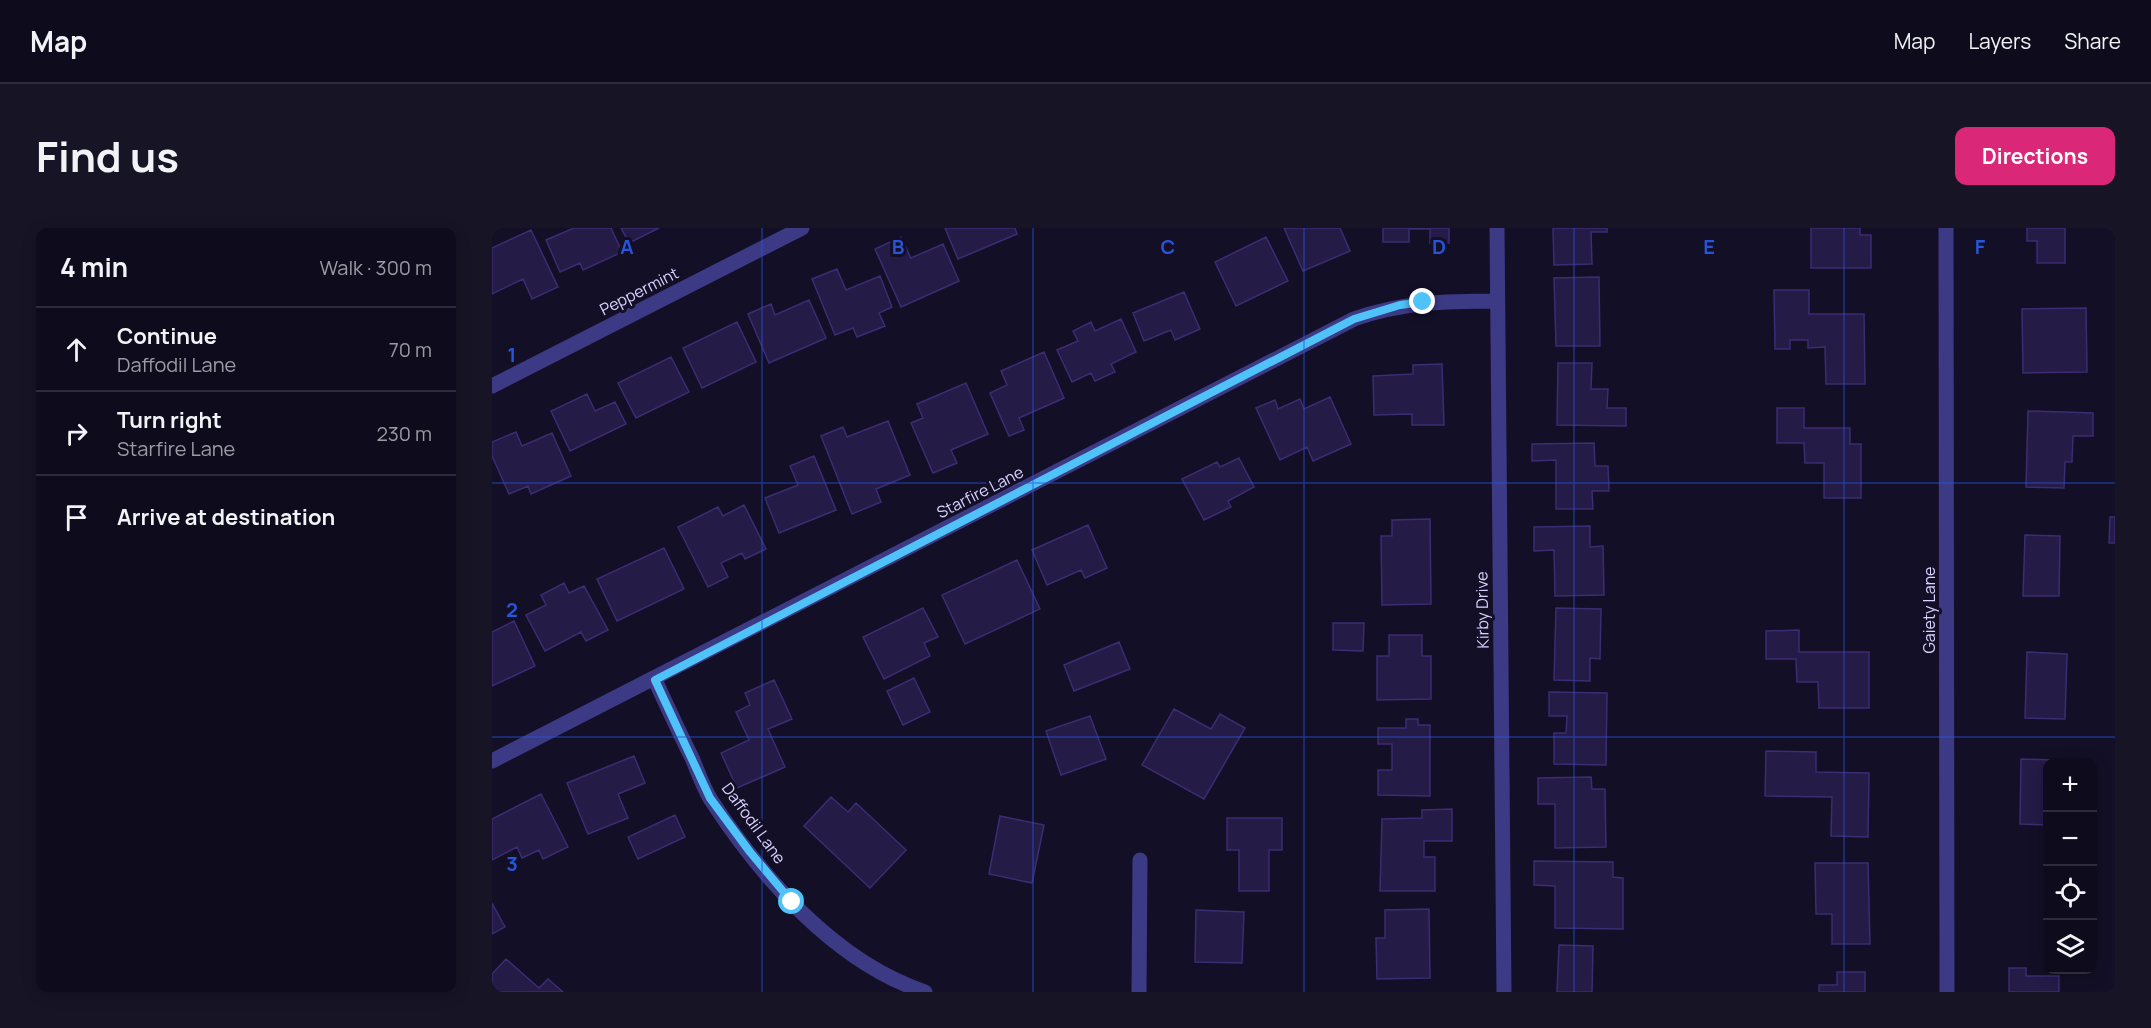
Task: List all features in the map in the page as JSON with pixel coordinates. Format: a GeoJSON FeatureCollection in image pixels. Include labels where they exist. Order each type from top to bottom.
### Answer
{"type":"FeatureCollection","features":[{"type":"Feature","properties":{"kind":"street","name":"Peppermint"},"geometry":{"type":"LineString","coordinates":[[492,386],[802,228]]}},
{"type":"Feature","properties":{"kind":"street","name":"Kirby Drive"},"geometry":{"type":"LineString","coordinates":[[1497,228],[1504,992]]}},
{"type":"Feature","properties":{"kind":"street","name":"Gaiety Lane"},"geometry":{"type":"LineString","coordinates":[[1946,228],[1947,992]]}},
{"type":"Feature","properties":{"kind":"street","name":"Starfire Lane"},"geometry":{"type":"LineString","coordinates":[[492,761],[655,680],[1354,319],[1400,305],[1423,302],[1497,301]]}},
{"type":"Feature","properties":{"kind":"street","name":"Daffodil Lane"},"geometry":{"type":"LineString","coordinates":[[655,680],[710,798],[750,852],[792,902],[827,934],[866,963],[907,986],[925,992]]}},
{"type":"Feature","properties":{"kind":"street"},"geometry":{"type":"LineString","coordinates":[[1139,992],[1140,860]]}},
{"type":"Feature","properties":{"kind":"building"},"geometry":{"type":"Polygon","coordinates":[[[574,228],[611,228],[622,252],[583,270],[580,263],[560,272],[546,240],[574,228]]]}},
{"type":"Feature","properties":{"kind":"building"},"geometry":{"type":"Polygon","coordinates":[[[621,228],[659,228],[629,243],[621,228]]]}},
{"type":"Feature","properties":{"kind":"building"},"geometry":{"type":"Polygon","coordinates":[[[945,228],[1015,228],[1017,234],[958,259],[945,228]]]}},
{"type":"Feature","properties":{"kind":"building"},"geometry":{"type":"Polygon","coordinates":[[[1284,228],[1340,228],[1350,251],[1303,271],[1284,228]]]}},
{"type":"Feature","properties":{"kind":"building"},"geometry":{"type":"Polygon","coordinates":[[[1383,228],[1449,228],[1449,243],[1430,243],[1430,229],[1409,229],[1409,242],[1383,242],[1383,228]]]}},
{"type":"Feature","properties":{"kind":"building"},"geometry":{"type":"Polygon","coordinates":[[[1553,228],[1607,228],[1607,232],[1591,232],[1592,264],[1554,265],[1553,228]]]}},
{"type":"Feature","properties":{"kind":"building"},"geometry":{"type":"Polygon","coordinates":[[[1811,228],[1860,228],[1860,235],[1871,235],[1871,268],[1811,268],[1811,228]]]}},
{"type":"Feature","properties":{"kind":"building"},"geometry":{"type":"Polygon","coordinates":[[[2027,228],[2065,228],[2065,263],[2037,263],[2037,241],[2027,241],[2027,228]]]}},
{"type":"Feature","properties":{"kind":"building"},"geometry":{"type":"Polygon","coordinates":[[[531,230],[558,287],[532,299],[523,279],[492,294],[492,248],[531,230]]]}},
{"type":"Feature","properties":{"kind":"building"},"geometry":{"type":"Polygon","coordinates":[[[901,237],[911,258],[943,244],[959,281],[901,307],[875,249],[901,237]]]}},
{"type":"Feature","properties":{"kind":"building"},"geometry":{"type":"Polygon","coordinates":[[[1266,237],[1288,281],[1236,306],[1215,262],[1266,237]]]}},
{"type":"Feature","properties":{"kind":"building"},"geometry":{"type":"Polygon","coordinates":[[[837,269],[846,290],[880,276],[892,307],[879,313],[885,326],[857,337],[853,328],[835,335],[812,279],[837,269]]]}},
{"type":"Feature","properties":{"kind":"building"},"geometry":{"type":"Polygon","coordinates":[[[1599,277],[1600,346],[1556,346],[1554,278],[1599,277]]]}},
{"type":"Feature","properties":{"kind":"building"},"geometry":{"type":"Polygon","coordinates":[[[1774,290],[1809,290],[1809,314],[1864,314],[1865,384],[1826,384],[1825,347],[1808,348],[1808,340],[1790,340],[1790,349],[1775,349],[1774,290]]]}},
{"type":"Feature","properties":{"kind":"building"},"geometry":{"type":"Polygon","coordinates":[[[1184,292],[1200,329],[1175,340],[1171,330],[1144,341],[1133,313],[1184,292]]]}},
{"type":"Feature","properties":{"kind":"building"},"geometry":{"type":"Polygon","coordinates":[[[809,300],[826,338],[769,363],[748,314],[771,304],[775,315],[809,300]]]}},
{"type":"Feature","properties":{"kind":"building"},"geometry":{"type":"Polygon","coordinates":[[[2086,308],[2087,372],[2023,373],[2022,309],[2086,308]]]}},
{"type":"Feature","properties":{"kind":"building"},"geometry":{"type":"Polygon","coordinates":[[[1121,319],[1136,352],[1111,364],[1115,372],[1095,381],[1091,373],[1072,382],[1057,350],[1078,341],[1073,331],[1091,322],[1095,331],[1121,319]]]}},
{"type":"Feature","properties":{"kind":"building"},"geometry":{"type":"Polygon","coordinates":[[[737,322],[756,362],[702,388],[683,348],[737,322]]]}},
{"type":"Feature","properties":{"kind":"building"},"geometry":{"type":"Polygon","coordinates":[[[1044,352],[1064,398],[1019,418],[1024,430],[1009,436],[990,393],[1007,385],[1001,371],[1044,352]]]}},
{"type":"Feature","properties":{"kind":"building"},"geometry":{"type":"Polygon","coordinates":[[[671,357],[689,392],[636,418],[618,383],[671,357]]]}},
{"type":"Feature","properties":{"kind":"building"},"geometry":{"type":"Polygon","coordinates":[[[1558,363],[1592,363],[1591,389],[1608,389],[1607,408],[1626,408],[1626,426],[1557,425],[1558,363]]]}},
{"type":"Feature","properties":{"kind":"building"},"geometry":{"type":"Polygon","coordinates":[[[1442,364],[1444,425],[1412,425],[1412,414],[1374,415],[1373,376],[1413,374],[1413,365],[1442,364]]]}},
{"type":"Feature","properties":{"kind":"building"},"geometry":{"type":"Polygon","coordinates":[[[966,383],[988,434],[951,450],[957,463],[933,473],[911,423],[923,418],[917,404],[966,383]]]}},
{"type":"Feature","properties":{"kind":"building"},"geometry":{"type":"Polygon","coordinates":[[[587,394],[595,411],[615,402],[626,424],[570,451],[551,411],[587,394]]]}},
{"type":"Feature","properties":{"kind":"building"},"geometry":{"type":"Polygon","coordinates":[[[1330,397],[1351,444],[1313,461],[1307,447],[1280,460],[1256,408],[1275,400],[1278,409],[1300,399],[1304,409],[1330,397]]]}},
{"type":"Feature","properties":{"kind":"building"},"geometry":{"type":"Polygon","coordinates":[[[1777,408],[1804,408],[1804,428],[1850,428],[1850,444],[1861,444],[1861,498],[1824,498],[1824,463],[1805,463],[1804,443],[1777,443],[1777,408]]]}},
{"type":"Feature","properties":{"kind":"building"},"geometry":{"type":"Polygon","coordinates":[[[2028,411],[2093,413],[2093,436],[2073,436],[2072,462],[2065,462],[2064,488],[2026,487],[2028,411]]]}},
{"type":"Feature","properties":{"kind":"building"},"geometry":{"type":"Polygon","coordinates":[[[888,421],[910,475],[876,489],[881,502],[852,514],[821,436],[843,427],[847,437],[888,421]]]}},
{"type":"Feature","properties":{"kind":"building"},"geometry":{"type":"Polygon","coordinates":[[[516,432],[522,446],[552,433],[571,476],[531,494],[528,486],[509,494],[492,456],[492,442],[516,432]]]}},
{"type":"Feature","properties":{"kind":"building"},"geometry":{"type":"Polygon","coordinates":[[[1594,443],[1595,466],[1608,466],[1609,491],[1592,491],[1593,509],[1556,509],[1556,460],[1532,461],[1532,444],[1594,443]]]}},
{"type":"Feature","properties":{"kind":"building"},"geometry":{"type":"Polygon","coordinates":[[[814,456],[836,510],[779,533],[765,498],[798,485],[790,466],[814,456]]]}},
{"type":"Feature","properties":{"kind":"building"},"geometry":{"type":"Polygon","coordinates":[[[1239,458],[1254,487],[1228,501],[1231,507],[1204,520],[1182,479],[1217,462],[1220,467],[1239,458]]]}},
{"type":"Feature","properties":{"kind":"building"},"geometry":{"type":"Polygon","coordinates":[[[744,505],[766,549],[745,559],[742,553],[721,563],[728,577],[708,587],[678,527],[718,507],[723,516],[744,505]]]}},
{"type":"Feature","properties":{"kind":"building"},"geometry":{"type":"Polygon","coordinates":[[[2110,517],[2115,517],[2115,543],[2109,543],[2110,517]]]}},
{"type":"Feature","properties":{"kind":"building"},"geometry":{"type":"Polygon","coordinates":[[[1430,519],[1431,604],[1382,605],[1381,536],[1392,536],[1392,520],[1430,519]]]}},
{"type":"Feature","properties":{"kind":"building"},"geometry":{"type":"Polygon","coordinates":[[[1088,525],[1107,568],[1085,578],[1081,570],[1047,585],[1032,550],[1088,525]]]}},
{"type":"Feature","properties":{"kind":"building"},"geometry":{"type":"Polygon","coordinates":[[[1590,526],[1590,547],[1603,546],[1604,595],[1555,596],[1554,550],[1534,551],[1534,527],[1590,526]]]}},
{"type":"Feature","properties":{"kind":"building"},"geometry":{"type":"Polygon","coordinates":[[[2025,535],[2060,536],[2059,596],[2023,596],[2025,535]]]}},
{"type":"Feature","properties":{"kind":"building"},"geometry":{"type":"Polygon","coordinates":[[[664,548],[684,589],[617,621],[597,579],[664,548]]]}},
{"type":"Feature","properties":{"kind":"building"},"geometry":{"type":"Polygon","coordinates":[[[1017,560],[1040,609],[965,644],[942,595],[1017,560]]]}},
{"type":"Feature","properties":{"kind":"building"},"geometry":{"type":"Polygon","coordinates":[[[564,583],[569,593],[584,586],[608,630],[586,641],[581,632],[545,651],[526,615],[546,605],[541,595],[564,583]]]}},
{"type":"Feature","properties":{"kind":"building"},"geometry":{"type":"Polygon","coordinates":[[[923,608],[938,637],[924,643],[930,656],[884,679],[863,637],[923,608]]]}},
{"type":"Feature","properties":{"kind":"building"},"geometry":{"type":"Polygon","coordinates":[[[1556,608],[1601,609],[1600,659],[1590,658],[1590,681],[1554,680],[1556,608]]]}},
{"type":"Feature","properties":{"kind":"building"},"geometry":{"type":"Polygon","coordinates":[[[514,621],[535,666],[492,686],[492,632],[514,621]]]}},
{"type":"Feature","properties":{"kind":"building"},"geometry":{"type":"Polygon","coordinates":[[[1333,623],[1364,623],[1363,651],[1333,650],[1333,623]]]}},
{"type":"Feature","properties":{"kind":"building"},"geometry":{"type":"Polygon","coordinates":[[[1799,630],[1799,652],[1869,652],[1869,708],[1819,708],[1818,682],[1797,682],[1796,659],[1766,659],[1766,631],[1799,630]]]}},
{"type":"Feature","properties":{"kind":"building"},"geometry":{"type":"Polygon","coordinates":[[[1389,635],[1422,635],[1422,656],[1431,656],[1431,699],[1377,700],[1377,656],[1389,656],[1389,635]]]}},
{"type":"Feature","properties":{"kind":"building"},"geometry":{"type":"Polygon","coordinates":[[[1119,642],[1130,669],[1074,691],[1064,665],[1119,642]]]}},
{"type":"Feature","properties":{"kind":"building"},"geometry":{"type":"Polygon","coordinates":[[[2027,652],[2067,654],[2065,719],[2025,718],[2027,652]]]}},
{"type":"Feature","properties":{"kind":"building"},"geometry":{"type":"Polygon","coordinates":[[[914,678],[930,712],[903,725],[887,691],[914,678]]]}},
{"type":"Feature","properties":{"kind":"building"},"geometry":{"type":"Polygon","coordinates":[[[774,680],[792,719],[768,729],[785,767],[737,788],[721,753],[749,740],[736,712],[750,705],[745,693],[774,680]]]}},
{"type":"Feature","properties":{"kind":"building"},"geometry":{"type":"Polygon","coordinates":[[[1549,692],[1607,693],[1606,765],[1554,764],[1554,733],[1566,733],[1567,716],[1549,716],[1549,692]]]}},
{"type":"Feature","properties":{"kind":"building"},"geometry":{"type":"Polygon","coordinates":[[[1174,709],[1211,729],[1220,714],[1245,728],[1204,799],[1142,765],[1174,709]]]}},
{"type":"Feature","properties":{"kind":"building"},"geometry":{"type":"Polygon","coordinates":[[[1090,716],[1106,759],[1061,775],[1046,731],[1090,716]]]}},
{"type":"Feature","properties":{"kind":"building"},"geometry":{"type":"Polygon","coordinates":[[[1406,719],[1418,719],[1418,725],[1430,725],[1430,796],[1378,795],[1378,770],[1392,770],[1392,744],[1378,744],[1378,728],[1406,728],[1406,719]]]}},
{"type":"Feature","properties":{"kind":"building"},"geometry":{"type":"Polygon","coordinates":[[[1766,751],[1816,752],[1816,772],[1869,773],[1868,837],[1831,836],[1832,797],[1765,796],[1766,751]]]}},
{"type":"Feature","properties":{"kind":"building"},"geometry":{"type":"Polygon","coordinates":[[[634,756],[645,783],[618,794],[628,818],[588,834],[567,783],[634,756]]]}},
{"type":"Feature","properties":{"kind":"building"},"geometry":{"type":"Polygon","coordinates":[[[2021,759],[2043,760],[2043,825],[2020,824],[2021,759]]]}},
{"type":"Feature","properties":{"kind":"building"},"geometry":{"type":"Polygon","coordinates":[[[1591,777],[1592,789],[1605,789],[1606,847],[1555,848],[1555,804],[1538,804],[1538,778],[1591,777]]]}},
{"type":"Feature","properties":{"kind":"building"},"geometry":{"type":"Polygon","coordinates":[[[541,794],[568,847],[543,859],[539,850],[522,858],[517,847],[492,860],[492,819],[541,794]]]}},
{"type":"Feature","properties":{"kind":"building"},"geometry":{"type":"Polygon","coordinates":[[[831,797],[848,812],[856,803],[906,850],[870,888],[804,826],[831,797]]]}},
{"type":"Feature","properties":{"kind":"building"},"geometry":{"type":"Polygon","coordinates":[[[1452,809],[1452,841],[1424,841],[1424,857],[1435,857],[1435,891],[1380,891],[1382,819],[1422,818],[1422,810],[1452,809]]]}},
{"type":"Feature","properties":{"kind":"building"},"geometry":{"type":"Polygon","coordinates":[[[675,815],[685,837],[638,859],[628,837],[675,815]]]}},
{"type":"Feature","properties":{"kind":"building"},"geometry":{"type":"Polygon","coordinates":[[[1000,816],[1044,825],[1032,883],[989,874],[1000,816]]]}},
{"type":"Feature","properties":{"kind":"building"},"geometry":{"type":"Polygon","coordinates":[[[1227,818],[1282,818],[1282,850],[1269,850],[1269,891],[1239,891],[1239,850],[1227,850],[1227,818]]]}},
{"type":"Feature","properties":{"kind":"building"},"geometry":{"type":"Polygon","coordinates":[[[1534,861],[1613,862],[1613,877],[1623,878],[1623,929],[1555,928],[1555,886],[1534,885],[1534,861]]]}},
{"type":"Feature","properties":{"kind":"building"},"geometry":{"type":"Polygon","coordinates":[[[1815,863],[1868,863],[1870,944],[1832,944],[1832,914],[1816,914],[1815,863]]]}},
{"type":"Feature","properties":{"kind":"building"},"geometry":{"type":"Polygon","coordinates":[[[492,903],[505,927],[492,934],[492,903]]]}},
{"type":"Feature","properties":{"kind":"building"},"geometry":{"type":"Polygon","coordinates":[[[1429,909],[1430,978],[1377,979],[1376,938],[1385,938],[1385,910],[1429,909]]]}},
{"type":"Feature","properties":{"kind":"building"},"geometry":{"type":"Polygon","coordinates":[[[1196,910],[1244,912],[1242,963],[1195,962],[1196,910]]]}},
{"type":"Feature","properties":{"kind":"building"},"geometry":{"type":"Polygon","coordinates":[[[1559,945],[1593,946],[1592,992],[1557,992],[1559,945]]]}},
{"type":"Feature","properties":{"kind":"building"},"geometry":{"type":"Polygon","coordinates":[[[506,959],[539,988],[548,979],[563,992],[492,992],[492,974],[506,959]]]}},
{"type":"Feature","properties":{"kind":"building"},"geometry":{"type":"Polygon","coordinates":[[[2009,968],[2026,968],[2026,976],[2059,976],[2059,992],[2009,992],[2009,968]]]}},
{"type":"Feature","properties":{"kind":"building"},"geometry":{"type":"Polygon","coordinates":[[[1837,972],[1865,972],[1865,992],[1819,992],[1819,985],[1837,985],[1837,972]]]}},
{"type":"Feature","properties":{"kind":"route"},"geometry":{"type":"LineString","coordinates":[[792,902],[750,852],[710,798],[655,680],[1354,319],[1400,305],[1423,302]]}}]}
